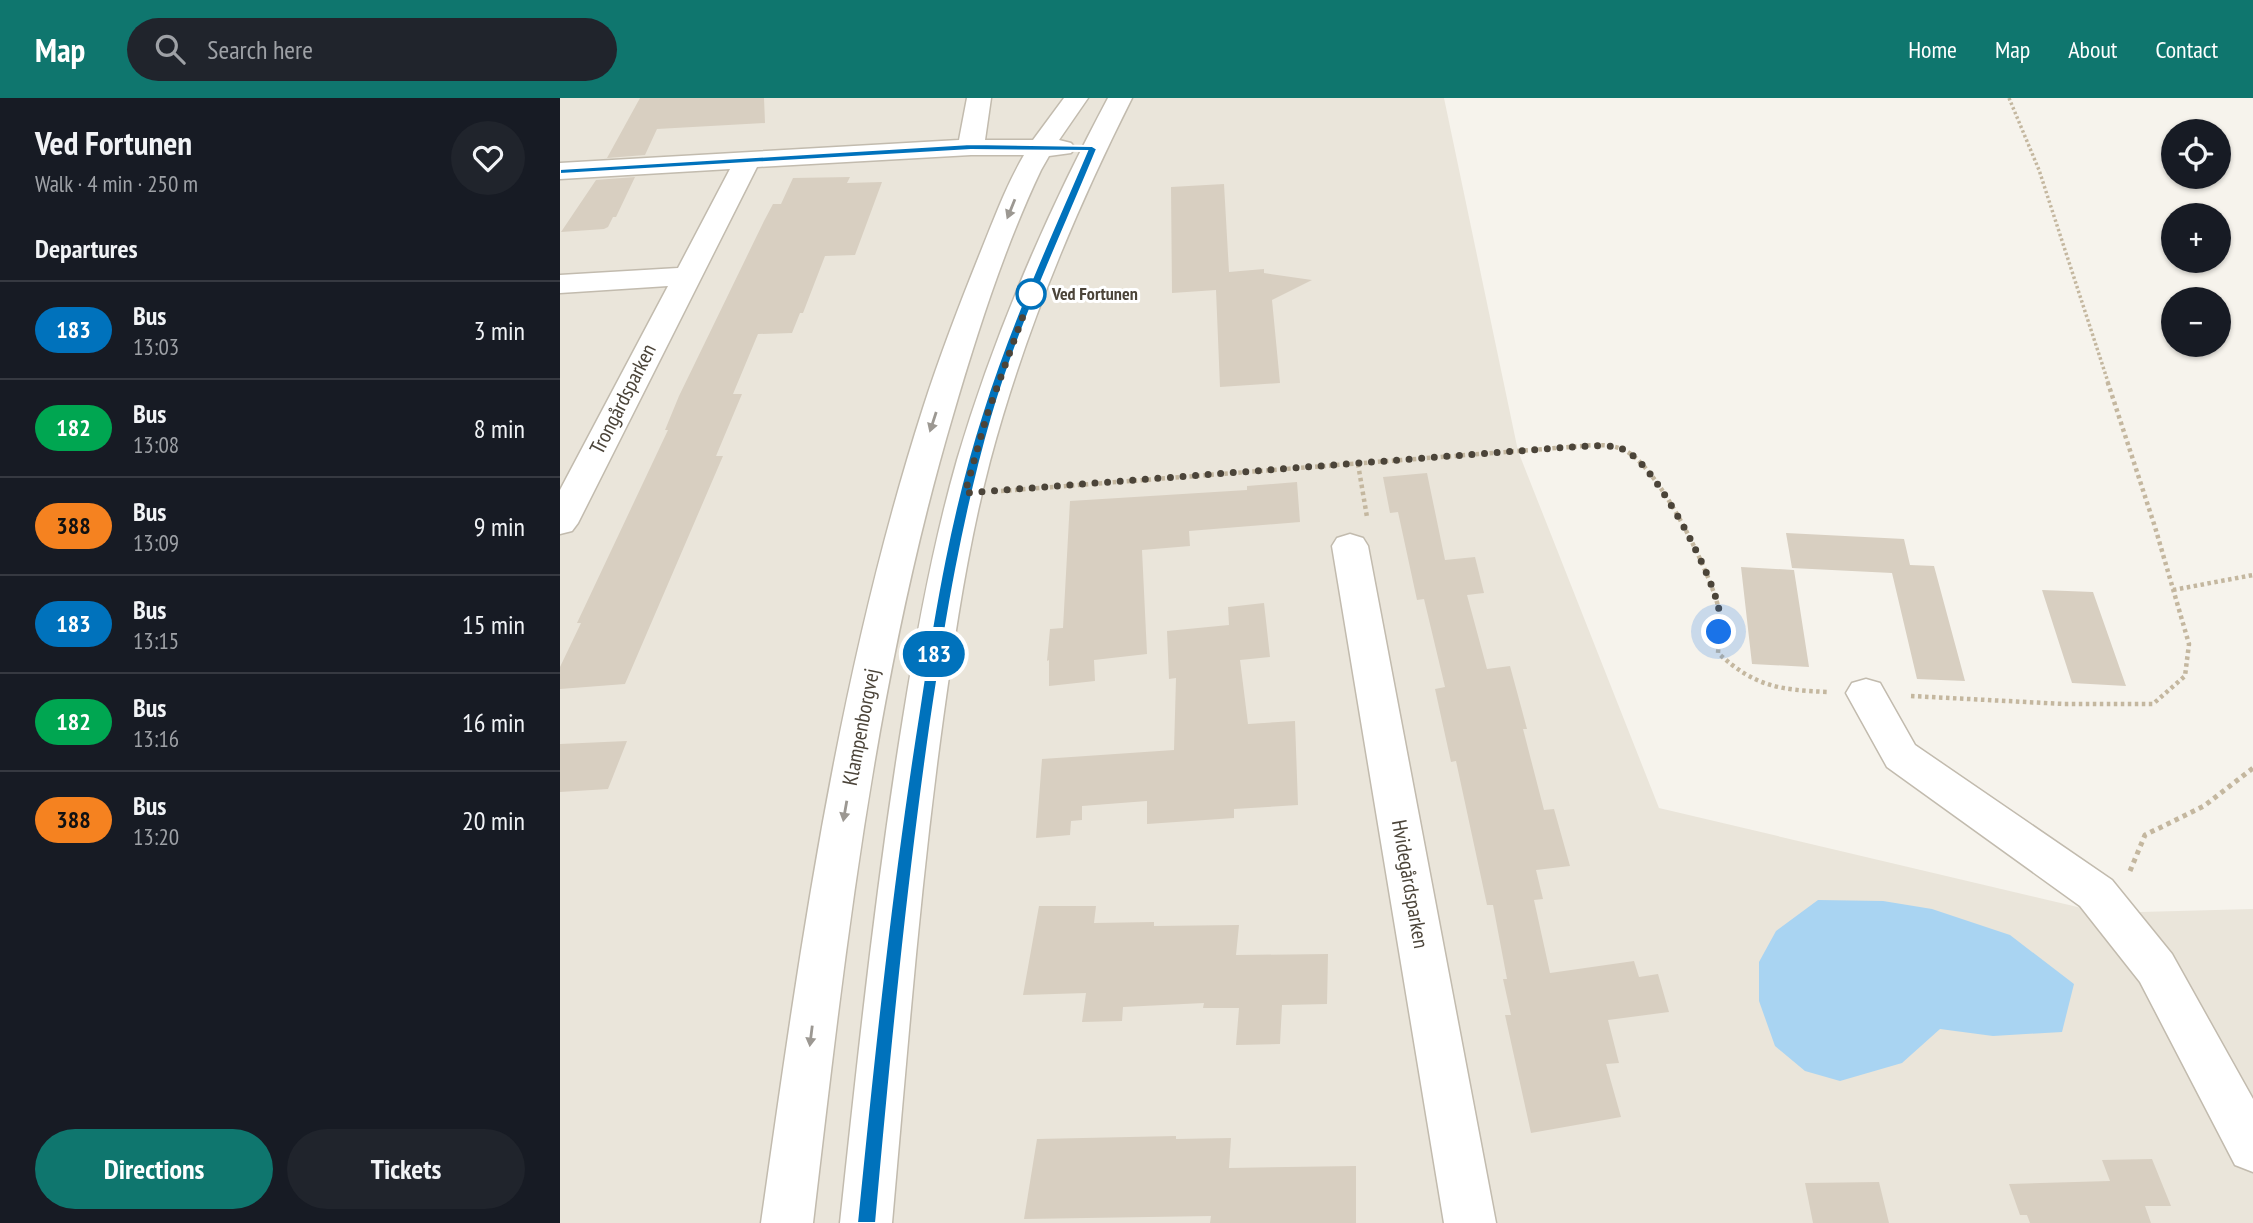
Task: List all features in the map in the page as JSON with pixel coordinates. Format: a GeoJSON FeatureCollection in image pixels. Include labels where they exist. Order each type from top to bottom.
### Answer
{"type":"FeatureCollection","features":[{"type":"Feature","properties":{"kind":"street"},"geometry":{"type":"LineString","coordinates":[[971,147],[979,98]]}},
{"type":"Feature","properties":{"kind":"street","name":"Klampenborgvej"},"geometry":{"type":"LineString","coordinates":[[787,1223],[824,934],[859,723],[924,449],[968,319],[1014,200],[1041,148],[1076,98]]}},
{"type":"Feature","properties":{"kind":"street"},"geometry":{"type":"LineString","coordinates":[[866,1223],[889,985],[917,769],[940,620],[965,493],[987,415],[1010,348],[1092,149],[1120,98]]}},
{"type":"Feature","properties":{"kind":"street"},"geometry":{"type":"LineString","coordinates":[[560,171],[971,147],[1092,149]]}},
{"type":"Feature","properties":{"kind":"street","name":"Trongårdsparken"},"geometry":{"type":"LineString","coordinates":[[560,523],[685,276],[747,161]]}},
{"type":"Feature","properties":{"kind":"street"},"geometry":{"type":"LineString","coordinates":[[560,284],[685,276]]}},
{"type":"Feature","properties":{"kind":"street","name":"Hvidegårdsparken"},"geometry":{"type":"LineString","coordinates":[[1350,546],[1470,1223]]}},
{"type":"Feature","properties":{"kind":"street"},"geometry":{"type":"LineString","coordinates":[[1866,693],[1901,756],[2096,893],[2155,968],[2253,1148]]}},
{"type":"Feature","properties":{"kind":"path"},"geometry":{"type":"LineString","coordinates":[[965,493],[1570,447],[1627,450],[1647,468],[1692,539],[1720,610],[1718,653],[1739,675],[1778,691],[2064,704],[2153,704],[2185,676],[2189,644],[2039,170],[2009,98]]}},
{"type":"Feature","properties":{"kind":"path"},"geometry":{"type":"LineString","coordinates":[[1350,546],[1365,539],[1369,530],[1358,463]]}},
{"type":"Feature","properties":{"kind":"path"},"geometry":{"type":"LineString","coordinates":[[2173,590],[2253,575]]}},
{"type":"Feature","properties":{"kind":"path"},"geometry":{"type":"LineString","coordinates":[[2127,877],[2145,835],[2204,806],[2253,768]]}},
{"type":"Feature","properties":{"kind":"shaded area"},"geometry":{"type":"Polygon","coordinates":[[[560,98],[1444,98],[1518,451],[1659,808],[2103,913],[2253,909],[2253,1223],[560,1223],[560,98]]]}},
{"type":"Feature","properties":{"kind":"water"},"geometry":{"type":"Polygon","coordinates":[[[1818,900],[1883,901],[1932,909],[2010,935],[2074,984],[2062,1032],[1993,1036],[1940,1029],[1902,1063],[1840,1081],[1805,1071],[1775,1046],[1759,1001],[1759,962],[1776,931],[1818,900]]]}},
{"type":"Feature","properties":{"kind":"building"},"geometry":{"type":"Polygon","coordinates":[[[640,98],[764,98],[765,123],[657,129],[645,155],[607,158],[640,98]]]}},
{"type":"Feature","properties":{"kind":"building"},"geometry":{"type":"Polygon","coordinates":[[[635,177],[616,217],[613,217],[608,227],[561,232],[596,180],[635,177]]]}},
{"type":"Feature","properties":{"kind":"building"},"geometry":{"type":"Polygon","coordinates":[[[850,177],[847,183],[882,182],[855,255],[825,256],[803,313],[800,313],[792,333],[758,334],[733,394],[742,394],[716,456],[723,456],[625,684],[560,689],[560,667],[581,623],[577,623],[668,430],[665,430],[679,396],[773,204],[781,204],[793,178],[850,177]]]}},
{"type":"Feature","properties":{"kind":"building"},"geometry":{"type":"Polygon","coordinates":[[[1224,184],[1229,272],[1264,269],[1264,273],[1312,280],[1272,300],[1280,383],[1220,387],[1216,290],[1172,293],[1171,187],[1224,184]]]}},
{"type":"Feature","properties":{"kind":"building"},"geometry":{"type":"Polygon","coordinates":[[[1427,473],[1445,560],[1475,557],[1484,593],[1467,595],[1487,669],[1510,666],[1544,810],[1554,809],[1570,866],[1536,870],[1543,899],[1534,900],[1550,973],[1634,961],[1639,977],[1658,974],[1669,1012],[1608,1020],[1619,1063],[1606,1064],[1621,1117],[1531,1133],[1505,1015],[1511,1015],[1493,905],[1487,905],[1456,761],[1451,762],[1435,689],[1445,687],[1424,599],[1417,600],[1398,512],[1390,513],[1383,477],[1427,473]]]}},
{"type":"Feature","properties":{"kind":"building"},"geometry":{"type":"Polygon","coordinates":[[[1297,482],[1300,522],[1189,531],[1190,546],[1142,550],[1147,654],[1094,660],[1095,681],[1049,686],[1049,660],[1047,661],[1050,629],[1063,628],[1070,501],[1247,490],[1247,486],[1297,482]]]}},
{"type":"Feature","properties":{"kind":"building"},"geometry":{"type":"Polygon","coordinates":[[[1786,533],[1904,539],[1910,565],[1934,566],[1965,681],[1917,679],[1892,573],[1792,568],[1786,533]]]}},
{"type":"Feature","properties":{"kind":"building"},"geometry":{"type":"Polygon","coordinates":[[[1741,567],[1794,570],[1809,667],[1752,664],[1741,567]]]}},
{"type":"Feature","properties":{"kind":"building"},"geometry":{"type":"Polygon","coordinates":[[[2042,590],[2093,592],[2126,686],[2072,683],[2042,590]]]}},
{"type":"Feature","properties":{"kind":"building"},"geometry":{"type":"Polygon","coordinates":[[[1264,603],[1270,657],[1240,660],[1248,724],[1295,721],[1298,805],[1234,809],[1234,818],[1147,824],[1147,801],[1082,806],[1082,820],[1071,821],[1070,835],[1036,838],[1042,759],[1174,750],[1176,678],[1169,679],[1167,631],[1229,625],[1228,607],[1264,603]]]}},
{"type":"Feature","properties":{"kind":"building"},"geometry":{"type":"Polygon","coordinates":[[[627,741],[608,789],[560,792],[560,744],[627,741]]]}},
{"type":"Feature","properties":{"kind":"building"},"geometry":{"type":"Polygon","coordinates":[[[1039,906],[1096,906],[1094,923],[1154,922],[1154,926],[1239,925],[1236,955],[1328,954],[1327,1004],[1282,1005],[1280,1044],[1236,1045],[1239,1008],[1203,1008],[1204,1003],[1123,1007],[1122,1021],[1082,1022],[1086,993],[1023,995],[1039,906]]]}},
{"type":"Feature","properties":{"kind":"building"},"geometry":{"type":"Polygon","coordinates":[[[1176,1136],[1176,1139],[1231,1138],[1229,1168],[1356,1166],[1356,1223],[1210,1223],[1211,1216],[1024,1219],[1037,1139],[1176,1136]]]}},
{"type":"Feature","properties":{"kind":"building"},"geometry":{"type":"Polygon","coordinates":[[[2152,1159],[2171,1206],[2145,1206],[2151,1223],[2030,1223],[2027,1215],[2020,1215],[2009,1184],[2110,1181],[2102,1160],[2152,1159]]]}},
{"type":"Feature","properties":{"kind":"building"},"geometry":{"type":"Polygon","coordinates":[[[1879,1182],[1889,1223],[1813,1223],[1805,1183],[1879,1182]]]}},
{"type":"Feature","properties":{"kind":"bus line","name":"183"},"geometry":{"type":"LineString","coordinates":[[560,171],[971,147],[1092,149],[1010,348],[987,415],[965,493],[940,620],[917,769],[889,985],[866,1223]]}},
{"type":"Feature","properties":{"kind":"place","name":"Ved Fortunen"},"geometry":{"type":"Point","coordinates":[1031,294]}},
{"type":"Feature","properties":{"kind":"route"},"geometry":{"type":"LineString","coordinates":[[1031,294],[987,415],[965,493],[1570,447],[1627,450],[1647,468],[1692,539],[1720,610],[1719,632]]}}]}
